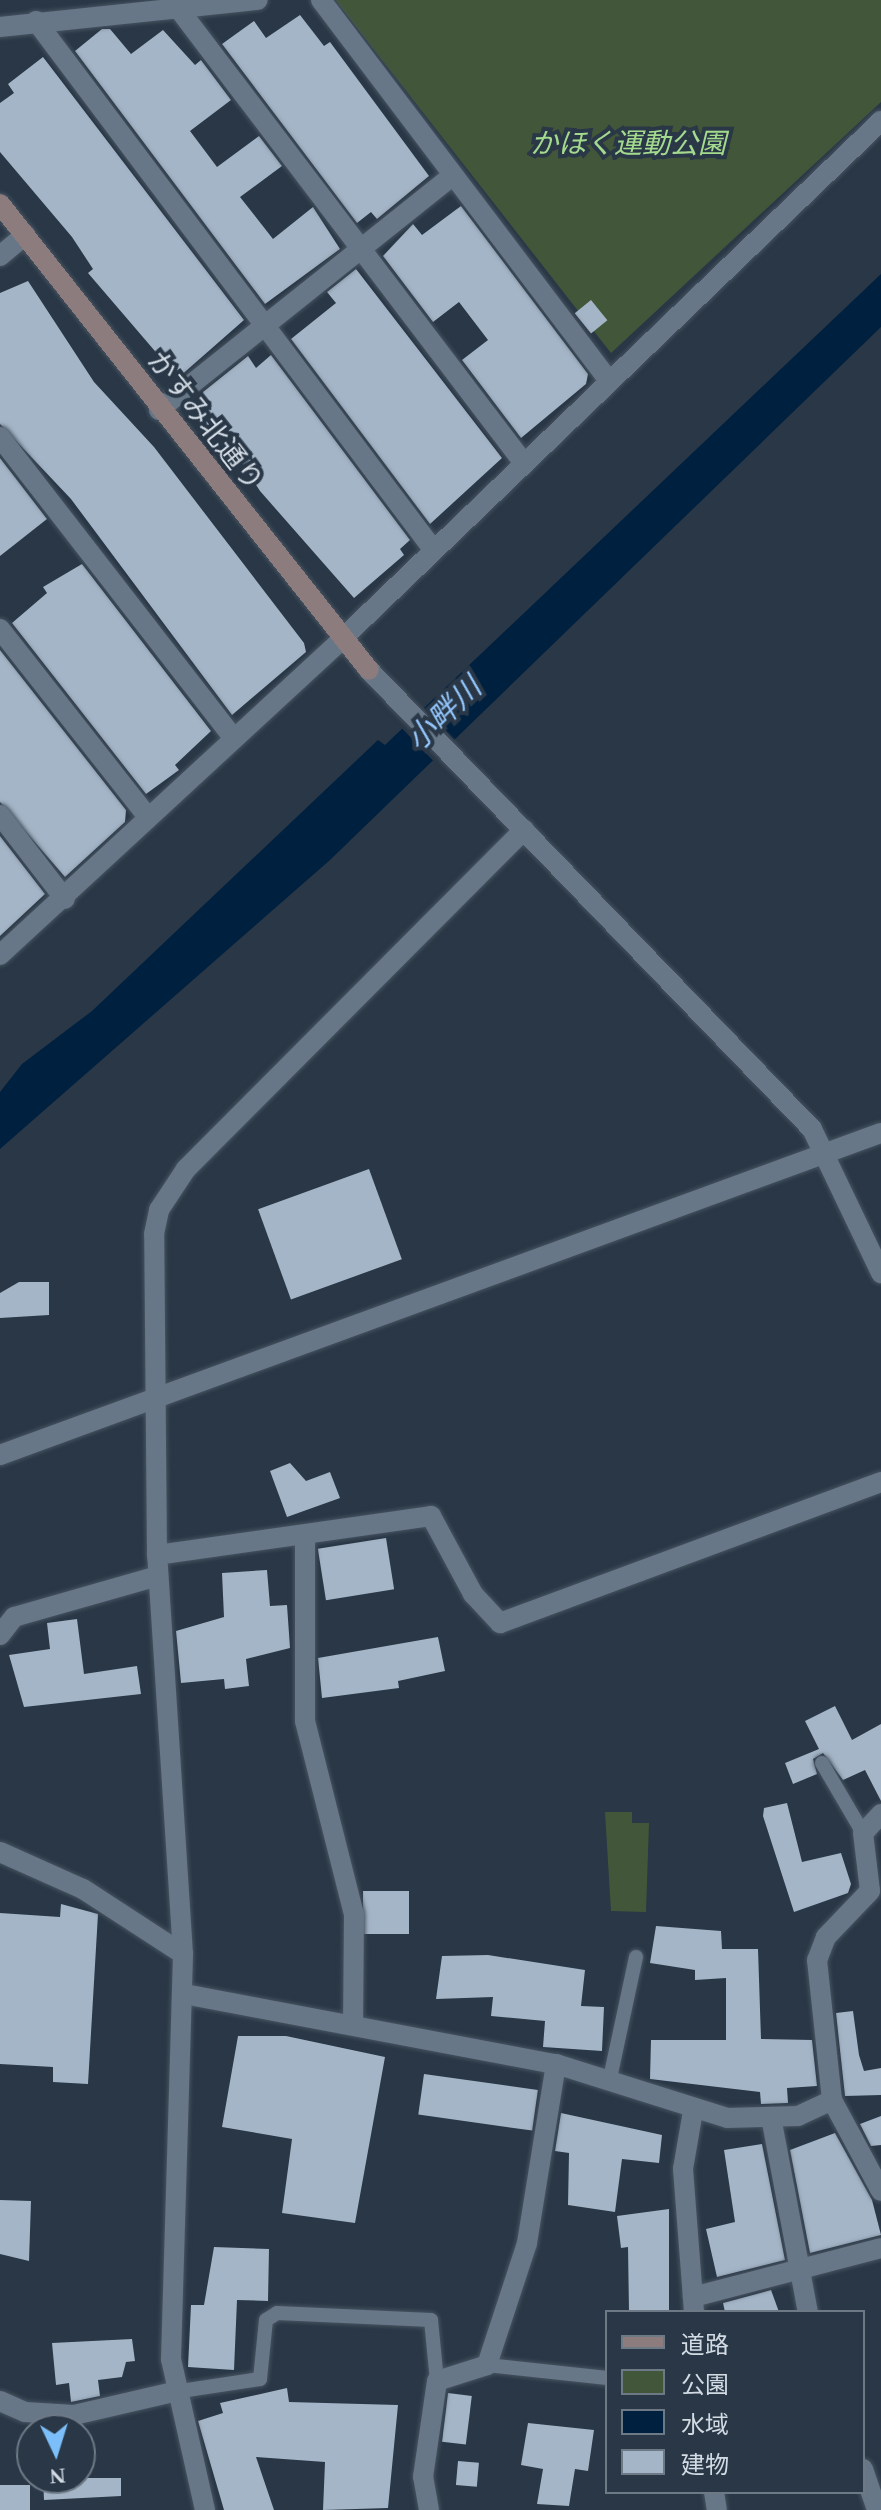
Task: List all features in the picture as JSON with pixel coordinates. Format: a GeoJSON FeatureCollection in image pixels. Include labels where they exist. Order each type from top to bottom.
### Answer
{"type":"FeatureCollection","features":[{"type":"Feature","properties":{"kind":"street"},"geometry":{"type":"LineString","coordinates":[[0,27],[36,21],[65,9],[178,8],[258,0]]}},
{"type":"Feature","properties":{"kind":"street"},"geometry":{"type":"LineString","coordinates":[[321,0],[609,381]]}},
{"type":"Feature","properties":{"kind":"street"},"geometry":{"type":"LineString","coordinates":[[178,8],[523,462]]}},
{"type":"Feature","properties":{"kind":"street"},"geometry":{"type":"LineString","coordinates":[[36,21],[432,548]]}},
{"type":"Feature","properties":{"kind":"street"},"geometry":{"type":"LineString","coordinates":[[0,955],[65,899],[231,735],[342,639],[432,548],[881,121]]}},
{"type":"Feature","properties":{"kind":"street"},"geometry":{"type":"LineString","coordinates":[[159,410],[453,175]]}},
{"type":"Feature","properties":{"kind":"street","name":"かすみ北通り"},"geometry":{"type":"LineString","coordinates":[[0,204],[342,639],[518,825]]}},
{"type":"Feature","properties":{"kind":"street"},"geometry":{"type":"LineString","coordinates":[[0,256],[25,235]]}},
{"type":"Feature","properties":{"kind":"street"},"geometry":{"type":"LineString","coordinates":[[0,437],[231,735]]}},
{"type":"Feature","properties":{"kind":"street"},"geometry":{"type":"LineString","coordinates":[[0,629],[148,817]]}},
{"type":"Feature","properties":{"kind":"street"},"geometry":{"type":"LineString","coordinates":[[0,815],[65,899]]}},
{"type":"Feature","properties":{"kind":"street"},"geometry":{"type":"LineString","coordinates":[[205,2510],[174,2392],[184,1994],[157,1555],[154,1234],[178,1178],[518,825],[812,1129],[881,1273]]}},
{"type":"Feature","properties":{"kind":"street"},"geometry":{"type":"LineString","coordinates":[[0,1455],[881,1133]]}},
{"type":"Feature","properties":{"kind":"street"},"geometry":{"type":"LineString","coordinates":[[157,1555],[305,1536],[358,1522],[431,1516],[473,1594],[500,1623],[881,1482]]}},
{"type":"Feature","properties":{"kind":"street"},"geometry":{"type":"LineString","coordinates":[[305,1536],[305,1721],[354,1914],[353,2025]]}},
{"type":"Feature","properties":{"kind":"street"},"geometry":{"type":"LineString","coordinates":[[0,1635],[14,1617],[158,1576]]}},
{"type":"Feature","properties":{"kind":"street"},"geometry":{"type":"LineString","coordinates":[[881,1814],[863,1833],[876,1896],[826,1937],[817,1960],[832,2100],[881,2191]]}},
{"type":"Feature","properties":{"kind":"street"},"geometry":{"type":"LineString","coordinates":[[0,1852],[83,1889],[183,1954]]}},
{"type":"Feature","properties":{"kind":"street"},"geometry":{"type":"LineString","coordinates":[[184,1994],[556,2064],[693,2111],[798,2116],[832,2100]]}},
{"type":"Feature","properties":{"kind":"street"},"geometry":{"type":"LineString","coordinates":[[429,2510],[423,2477],[437,2381],[487,2365],[527,2243],[556,2064]]}},
{"type":"Feature","properties":{"kind":"street"},"geometry":{"type":"LineString","coordinates":[[693,2111],[683,2169],[694,2305],[881,2248]]}},
{"type":"Feature","properties":{"kind":"street"},"geometry":{"type":"LineString","coordinates":[[771,2117],[796,2273],[807,2310]]}},
{"type":"Feature","properties":{"kind":"street"},"geometry":{"type":"LineString","coordinates":[[0,2401],[25,2412],[74,2415],[174,2392]]}},
{"type":"Feature","properties":{"kind":"street"},"geometry":{"type":"LineString","coordinates":[[865,2475],[877,2510]]}},
{"type":"Feature","properties":{"kind":"lane"},"geometry":{"type":"LineString","coordinates":[[822,1763],[863,1833]]}},
{"type":"Feature","properties":{"kind":"lane"},"geometry":{"type":"LineString","coordinates":[[609,2083],[636,1957]]}},
{"type":"Feature","properties":{"kind":"lane"},"geometry":{"type":"LineString","coordinates":[[174,2392],[260,2379],[266,2320],[277,2313],[431,2320],[437,2381]]}},
{"type":"Feature","properties":{"kind":"lane"},"geometry":{"type":"LineString","coordinates":[[487,2365],[605,2378]]}},
{"type":"Feature","properties":{"kind":"green space","name":"かほく運動公園"},"geometry":{"type":"Polygon","coordinates":[[[335,0],[881,0],[881,102],[611,353],[335,0]]]}},
{"type":"Feature","properties":{"kind":"green space"},"geometry":{"type":"Polygon","coordinates":[[[605,1812],[632,1812],[632,1823],[649,1823],[646,1912],[611,1911],[605,1812]]]}},
{"type":"Feature","properties":{"kind":"water","name":"小畔川"},"geometry":{"type":"Polygon","coordinates":[[[881,274],[881,327],[330,860],[0,1149],[0,1092],[22,1064],[92,1011],[378,740],[385,745],[881,274]]]}},
{"type":"Feature","properties":{"kind":"pier"},"geometry":{"type":"Polygon","coordinates":[[[421,705],[456,741],[434,762],[399,726],[421,705]]]}},
{"type":"Feature","properties":{"kind":"building"},"geometry":{"type":"Polygon","coordinates":[[[300,15],[324,46],[330,42],[429,176],[377,219],[371,212],[357,223],[222,44],[254,21],[266,38],[300,15]]]}},
{"type":"Feature","properties":{"kind":"building"},"geometry":{"type":"Polygon","coordinates":[[[102,29],[110,29],[131,54],[163,30],[195,65],[201,60],[231,100],[190,131],[217,167],[259,136],[282,166],[240,197],[273,239],[313,207],[340,249],[265,304],[75,51],[102,29]]]}},
{"type":"Feature","properties":{"kind":"building"},"geometry":{"type":"Polygon","coordinates":[[[43,57],[244,320],[178,378],[88,273],[93,269],[72,237],[0,152],[0,103],[14,93],[8,84],[43,57]]]}},
{"type":"Feature","properties":{"kind":"building"},"geometry":{"type":"Polygon","coordinates":[[[461,206],[588,374],[586,384],[521,438],[462,360],[488,340],[459,302],[433,322],[383,256],[413,224],[422,235],[461,206]]]}},
{"type":"Feature","properties":{"kind":"building"},"geometry":{"type":"Polygon","coordinates":[[[356,269],[502,458],[430,524],[291,339],[336,303],[327,292],[356,269]]]}},
{"type":"Feature","properties":{"kind":"building"},"geometry":{"type":"Polygon","coordinates":[[[28,281],[94,382],[154,447],[304,643],[306,652],[232,715],[71,499],[0,424],[0,293],[28,281]]]}},
{"type":"Feature","properties":{"kind":"building"},"geometry":{"type":"Polygon","coordinates":[[[591,300],[607,320],[591,333],[575,313],[591,300]]]}},
{"type":"Feature","properties":{"kind":"building"},"geometry":{"type":"Polygon","coordinates":[[[271,355],[410,540],[400,549],[404,555],[354,598],[260,491],[217,424],[209,431],[188,404],[248,356],[256,368],[271,355]]]}},
{"type":"Feature","properties":{"kind":"building"},"geometry":{"type":"Polygon","coordinates":[[[0,458],[47,519],[0,556],[0,458]]]}},
{"type":"Feature","properties":{"kind":"building"},"geometry":{"type":"Polygon","coordinates":[[[82,564],[211,731],[175,765],[179,770],[146,794],[12,623],[47,593],[43,587],[82,564]]]}},
{"type":"Feature","properties":{"kind":"building"},"geometry":{"type":"Polygon","coordinates":[[[0,650],[126,810],[125,822],[65,877],[0,802],[0,650]]]}},
{"type":"Feature","properties":{"kind":"building"},"geometry":{"type":"Polygon","coordinates":[[[0,836],[45,894],[0,936],[0,836]]]}},
{"type":"Feature","properties":{"kind":"building"},"geometry":{"type":"Polygon","coordinates":[[[369,1169],[402,1259],[291,1300],[258,1209],[369,1169]]]}},
{"type":"Feature","properties":{"kind":"building"},"geometry":{"type":"Polygon","coordinates":[[[19,1282],[49,1282],[49,1315],[0,1318],[0,1293],[19,1282]]]}},
{"type":"Feature","properties":{"kind":"building"},"geometry":{"type":"Polygon","coordinates":[[[290,1463],[306,1481],[330,1472],[340,1498],[287,1517],[270,1471],[290,1463]]]}},
{"type":"Feature","properties":{"kind":"building"},"geometry":{"type":"Polygon","coordinates":[[[386,1538],[394,1589],[326,1600],[318,1549],[386,1538]]]}},
{"type":"Feature","properties":{"kind":"building"},"geometry":{"type":"Polygon","coordinates":[[[267,1570],[270,1606],[287,1605],[290,1648],[246,1659],[249,1686],[225,1689],[224,1679],[181,1683],[176,1631],[224,1617],[222,1573],[267,1570]]]}},
{"type":"Feature","properties":{"kind":"building"},"geometry":{"type":"Polygon","coordinates":[[[77,1619],[84,1674],[137,1666],[141,1694],[24,1707],[9,1655],[50,1649],[47,1623],[77,1619]]]}},
{"type":"Feature","properties":{"kind":"building"},"geometry":{"type":"Polygon","coordinates":[[[438,1637],[445,1671],[398,1681],[399,1688],[322,1698],[318,1658],[438,1637]]]}},
{"type":"Feature","properties":{"kind":"building"},"geometry":{"type":"Polygon","coordinates":[[[835,1706],[852,1740],[881,1724],[881,1801],[865,1770],[843,1780],[823,1753],[813,1759],[817,1774],[793,1784],[785,1763],[819,1749],[805,1721],[835,1706]]]}},
{"type":"Feature","properties":{"kind":"building"},"geometry":{"type":"Polygon","coordinates":[[[787,1803],[802,1862],[841,1853],[851,1884],[848,1893],[794,1912],[763,1816],[764,1808],[787,1803]]]}},
{"type":"Feature","properties":{"kind":"building"},"geometry":{"type":"Polygon","coordinates":[[[363,1891],[409,1891],[409,1934],[363,1934],[363,1891]]]}},
{"type":"Feature","properties":{"kind":"building"},"geometry":{"type":"Polygon","coordinates":[[[61,1904],[98,1914],[88,2084],[53,2082],[53,2067],[0,2064],[0,1913],[60,1917],[61,1904]]]}},
{"type":"Feature","properties":{"kind":"building"},"geometry":{"type":"Polygon","coordinates":[[[656,1926],[721,1931],[722,1949],[758,1949],[761,2039],[812,2040],[817,2086],[787,2088],[788,2103],[761,2104],[760,2092],[650,2079],[651,2040],[726,2040],[726,1978],[695,1980],[695,1970],[650,1963],[656,1926]]]}},
{"type":"Feature","properties":{"kind":"building"},"geometry":{"type":"Polygon","coordinates":[[[488,1955],[585,1970],[581,2006],[604,2007],[602,2051],[543,2047],[545,2021],[491,2016],[493,1997],[436,1999],[442,1956],[488,1955]]]}},
{"type":"Feature","properties":{"kind":"building"},"geometry":{"type":"Polygon","coordinates":[[[853,2011],[864,2071],[881,2068],[881,2095],[845,2096],[836,2013],[853,2011]]]}},
{"type":"Feature","properties":{"kind":"building"},"geometry":{"type":"Polygon","coordinates":[[[238,2036],[286,2036],[385,2057],[355,2223],[282,2213],[292,2139],[222,2127],[238,2036]]]}},
{"type":"Feature","properties":{"kind":"building"},"geometry":{"type":"Polygon","coordinates":[[[424,2074],[538,2090],[532,2131],[418,2115],[424,2074]]]}},
{"type":"Feature","properties":{"kind":"building"},"geometry":{"type":"Polygon","coordinates":[[[561,2113],[662,2135],[659,2163],[622,2159],[615,2212],[568,2205],[569,2153],[555,2151],[561,2113]]]}},
{"type":"Feature","properties":{"kind":"building"},"geometry":{"type":"Polygon","coordinates":[[[881,2116],[881,2145],[871,2146],[860,2124],[881,2116]]]}},
{"type":"Feature","properties":{"kind":"building"},"geometry":{"type":"Polygon","coordinates":[[[835,2133],[872,2200],[881,2235],[810,2253],[790,2150],[835,2133]]]}},
{"type":"Feature","properties":{"kind":"building"},"geometry":{"type":"Polygon","coordinates":[[[762,2144],[785,2260],[717,2277],[706,2229],[735,2222],[724,2150],[762,2144]]]}},
{"type":"Feature","properties":{"kind":"building"},"geometry":{"type":"Polygon","coordinates":[[[0,2200],[31,2201],[29,2261],[0,2254],[0,2200]]]}},
{"type":"Feature","properties":{"kind":"building"},"geometry":{"type":"Polygon","coordinates":[[[669,2209],[669,2310],[629,2310],[628,2247],[621,2248],[617,2216],[669,2209]]]}},
{"type":"Feature","properties":{"kind":"building"},"geometry":{"type":"Polygon","coordinates":[[[214,2247],[269,2249],[268,2301],[237,2300],[234,2370],[188,2367],[191,2305],[204,2305],[214,2247]]]}},
{"type":"Feature","properties":{"kind":"building"},"geometry":{"type":"Polygon","coordinates":[[[771,2290],[778,2310],[725,2310],[723,2303],[771,2290]]]}},
{"type":"Feature","properties":{"kind":"building"},"geometry":{"type":"Polygon","coordinates":[[[132,2339],[135,2361],[126,2362],[122,2377],[98,2380],[100,2396],[71,2402],[69,2383],[56,2385],[52,2343],[132,2339]]]}},
{"type":"Feature","properties":{"kind":"building"},"geometry":{"type":"Polygon","coordinates":[[[287,2388],[289,2402],[398,2405],[388,2508],[323,2510],[325,2462],[256,2457],[274,2510],[224,2510],[198,2421],[223,2413],[220,2403],[287,2388]]]}},
{"type":"Feature","properties":{"kind":"building"},"geometry":{"type":"Polygon","coordinates":[[[448,2393],[472,2396],[466,2445],[442,2442],[448,2393]]]}},
{"type":"Feature","properties":{"kind":"building"},"geometry":{"type":"Polygon","coordinates":[[[528,2423],[594,2430],[588,2471],[575,2469],[569,2506],[537,2504],[543,2469],[521,2465],[528,2423]]]}},
{"type":"Feature","properties":{"kind":"building"},"geometry":{"type":"Polygon","coordinates":[[[458,2461],[479,2463],[477,2487],[456,2485],[458,2461]]]}},
{"type":"Feature","properties":{"kind":"building"},"geometry":{"type":"Polygon","coordinates":[[[96,2478],[121,2478],[121,2496],[44,2500],[44,2494],[96,2494],[96,2478]]]}},
{"type":"Feature","properties":{"kind":"building"},"geometry":{"type":"Polygon","coordinates":[[[0,2485],[16,2485],[16,2494],[30,2494],[30,2510],[0,2510],[0,2485]]]}}]}
